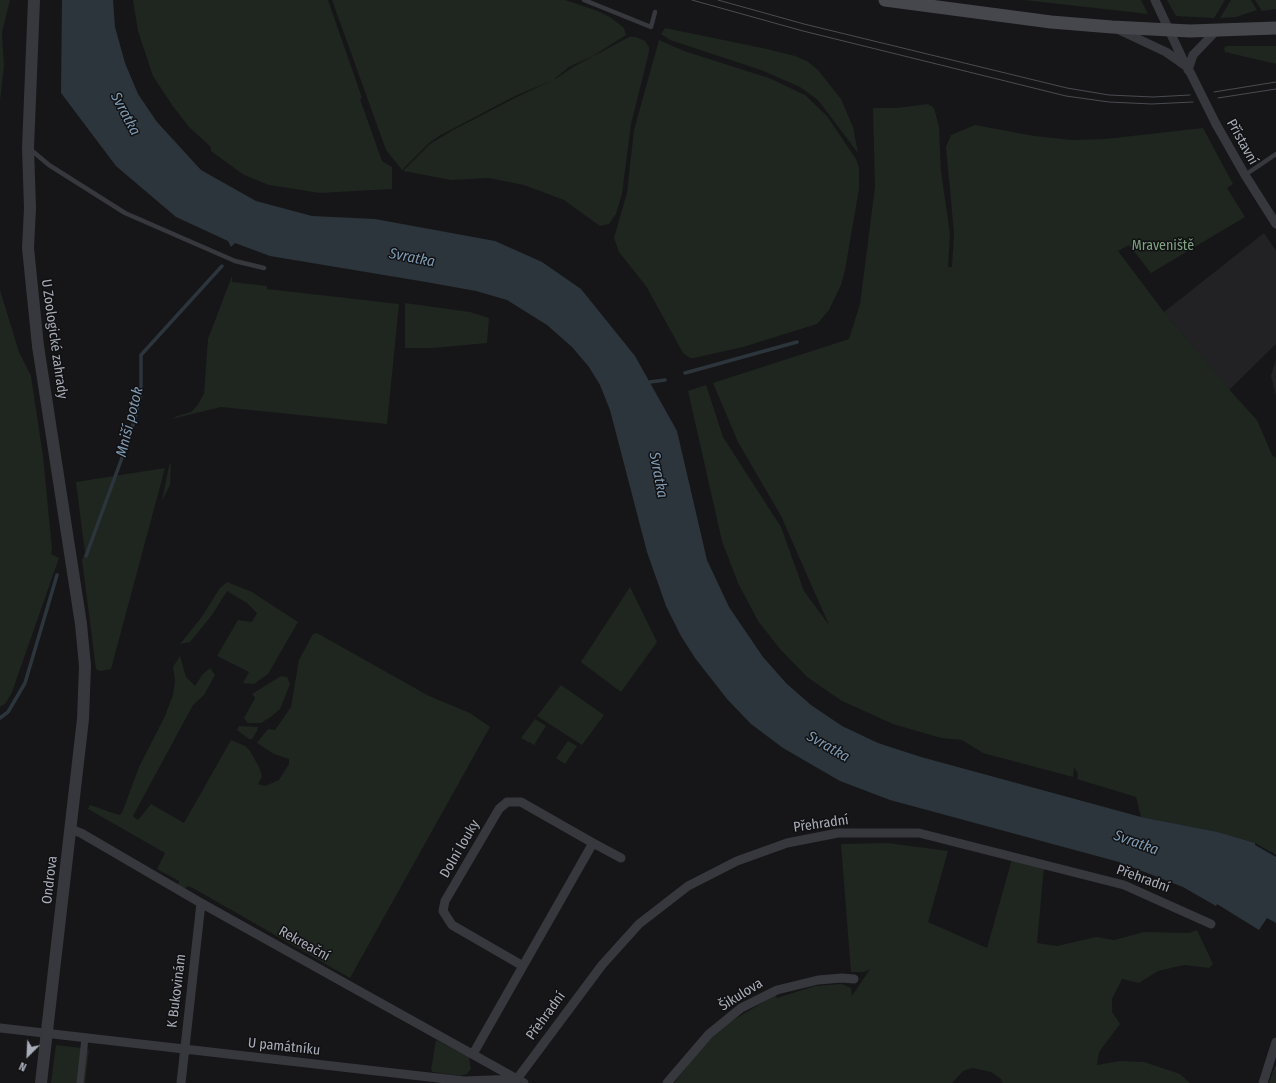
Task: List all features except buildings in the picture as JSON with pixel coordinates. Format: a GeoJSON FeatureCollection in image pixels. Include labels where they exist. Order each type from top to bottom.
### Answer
{"type":"FeatureCollection","features":[{"type":"Feature","properties":{"kind":"main road"},"geometry":{"type":"LineString","coordinates":[[885,0],[1051,22],[1112,27],[1216,31],[1276,28]]}},
{"type":"Feature","properties":{"kind":"street","name":"U Zoologické zahrady"},"geometry":{"type":"LineString","coordinates":[[34,0],[28,148],[30,208],[28,248],[33,305],[81,624],[85,680]]}},
{"type":"Feature","properties":{"kind":"street","name":"Přístavní"},"geometry":{"type":"LineString","coordinates":[[1155,0],[1168,30],[1216,124],[1244,175],[1276,224]]}},
{"type":"Feature","properties":{"kind":"street","name":"Přístavní"},"geometry":{"type":"LineString","coordinates":[[1112,27],[1166,52],[1188,70]]}},
{"type":"Feature","properties":{"kind":"street"},"geometry":{"type":"LineString","coordinates":[[1188,70],[1193,55],[1216,31]]}},
{"type":"Feature","properties":{"kind":"street","name":"Ondrova"},"geometry":{"type":"LineString","coordinates":[[41,1083],[83,719],[85,680]]}},
{"type":"Feature","properties":{"kind":"street","name":"Dolní louky"},"geometry":{"type":"LineString","coordinates":[[523,966],[452,926],[444,911],[445,901],[499,809],[506,802],[521,802],[621,858]]}},
{"type":"Feature","properties":{"kind":"street","name":"Rekreační"},"geometry":{"type":"LineString","coordinates":[[70,829],[81,833],[201,903],[521,1081]]}},
{"type":"Feature","properties":{"kind":"street","name":"Přehradní"},"geometry":{"type":"LineString","coordinates":[[521,1081],[602,964],[639,924],[688,886],[737,861],[787,843],[838,834],[919,833],[1124,885],[1211,924]]}},
{"type":"Feature","properties":{"kind":"street"},"geometry":{"type":"LineString","coordinates":[[473,1054],[593,843]]}},
{"type":"Feature","properties":{"kind":"street","name":"K Bukovinám"},"geometry":{"type":"LineString","coordinates":[[181,1083],[201,903]]}},
{"type":"Feature","properties":{"kind":"street","name":"Šikulova"},"geometry":{"type":"LineString","coordinates":[[667,1083],[709,1034],[741,1008],[777,990],[818,980],[842,978],[854,979]]}},
{"type":"Feature","properties":{"kind":"street","name":"U památníku"},"geometry":{"type":"LineString","coordinates":[[0,1028],[464,1081],[521,1081]]}},
{"type":"Feature","properties":{"kind":"street"},"geometry":{"type":"LineString","coordinates":[[80,1083],[85,1038]]}},
{"type":"Feature","properties":{"kind":"street"},"geometry":{"type":"LineString","coordinates":[[1263,1083],[1276,1042]]}},
{"type":"Feature","properties":{"kind":"lane"},"geometry":{"type":"LineString","coordinates":[[584,0],[651,27],[655,12]]}},
{"type":"Feature","properties":{"kind":"lane"},"geometry":{"type":"LineString","coordinates":[[28,148],[49,165],[125,213],[235,261],[264,268]]}},
{"type":"Feature","properties":{"kind":"lane"},"geometry":{"type":"LineString","coordinates":[[1244,175],[1276,154]]}},
{"type":"Feature","properties":{"kind":"shaded area"},"geometry":{"type":"Polygon","coordinates":[[[1264,233],[1276,251],[1276,344],[1229,390],[1164,312],[1264,233]]]}},
{"type":"Feature","properties":{"kind":"shaded area"},"geometry":{"type":"Polygon","coordinates":[[[1276,359],[1276,396],[1271,376],[1276,359]]]}},
{"type":"Feature","properties":{"kind":"green space"},"geometry":{"type":"Polygon","coordinates":[[[0,0],[10,0],[2,32],[4,66],[0,101],[0,0]]]}},
{"type":"Feature","properties":{"kind":"green space"},"geometry":{"type":"Polygon","coordinates":[[[133,0],[328,0],[382,161],[392,167],[392,189],[320,193],[269,185],[244,175],[211,151],[211,147],[189,127],[172,105],[153,76],[138,31],[133,0]]]}},
{"type":"Feature","properties":{"kind":"green space"},"geometry":{"type":"Polygon","coordinates":[[[332,0],[565,0],[598,11],[610,17],[624,28],[626,35],[593,56],[569,67],[553,80],[515,96],[439,136],[429,143],[402,170],[386,150],[332,0]]]}},
{"type":"Feature","properties":{"kind":"green space"},"geometry":{"type":"Polygon","coordinates":[[[1024,0],[1141,0],[1148,14],[1024,0]]]}},
{"type":"Feature","properties":{"kind":"green space"},"geometry":{"type":"Polygon","coordinates":[[[1167,0],[1225,0],[1214,18],[1176,16],[1167,0]]]}},
{"type":"Feature","properties":{"kind":"green space"},"geometry":{"type":"Polygon","coordinates":[[[1231,0],[1251,0],[1257,10],[1236,17],[1220,18],[1231,0]]]}},
{"type":"Feature","properties":{"kind":"green space"},"geometry":{"type":"Polygon","coordinates":[[[1255,0],[1276,0],[1276,9],[1262,11],[1255,0]]]}},
{"type":"Feature","properties":{"kind":"green space"},"geometry":{"type":"Polygon","coordinates":[[[665,28],[767,49],[795,56],[807,61],[818,70],[841,99],[853,127],[858,153],[818,100],[800,87],[761,70],[670,40],[661,34],[665,28]]]}},
{"type":"Feature","properties":{"kind":"green space"},"geometry":{"type":"Polygon","coordinates":[[[629,37],[636,37],[645,41],[649,47],[649,52],[631,124],[622,194],[616,214],[609,224],[600,226],[564,200],[524,185],[488,178],[451,180],[403,171],[430,144],[453,130],[557,78],[573,67],[629,37]]]}},
{"type":"Feature","properties":{"kind":"green space"},"geometry":{"type":"Polygon","coordinates":[[[659,40],[684,51],[769,78],[805,95],[827,116],[856,159],[859,168],[859,189],[845,270],[841,285],[829,310],[817,324],[743,347],[690,358],[683,353],[646,286],[619,252],[614,238],[627,193],[634,130],[659,40]]]}},
{"type":"Feature","properties":{"kind":"green space"},"geometry":{"type":"Polygon","coordinates":[[[1227,46],[1276,46],[1276,64],[1225,52],[1224,48],[1227,46]]]}},
{"type":"Feature","properties":{"kind":"green space","name":"Mraveniště"},"geometry":{"type":"Polygon","coordinates":[[[928,104],[934,108],[939,127],[941,171],[950,234],[948,267],[952,267],[954,233],[946,147],[951,135],[975,125],[1034,136],[1072,140],[1105,139],[1203,128],[1233,184],[1227,188],[1245,217],[1151,273],[1129,245],[1118,251],[1164,312],[1257,420],[1272,455],[1276,458],[1276,855],[1255,843],[1218,832],[1141,817],[1136,797],[1077,779],[1078,774],[1074,767],[1073,777],[983,753],[962,740],[941,738],[893,724],[842,701],[807,677],[780,649],[758,621],[738,583],[722,541],[688,391],[706,385],[723,437],[781,527],[804,591],[829,625],[781,516],[738,442],[713,383],[849,339],[860,304],[875,187],[873,108],[897,108],[928,104]]]}},
{"type":"Feature","properties":{"kind":"green space"},"geometry":{"type":"Polygon","coordinates":[[[232,276],[232,282],[267,286],[267,289],[399,304],[387,424],[221,407],[172,419],[191,412],[197,406],[204,394],[208,339],[232,276]]]}},
{"type":"Feature","properties":{"kind":"green space"},"geometry":{"type":"Polygon","coordinates":[[[0,290],[19,352],[31,376],[43,456],[52,549],[51,554],[59,558],[12,692],[6,703],[0,707],[0,290]]]}},
{"type":"Feature","properties":{"kind":"green space"},"geometry":{"type":"Polygon","coordinates":[[[405,303],[470,312],[489,318],[487,343],[432,348],[405,348],[405,303]]]}},
{"type":"Feature","properties":{"kind":"green space"},"geometry":{"type":"Polygon","coordinates":[[[171,463],[170,485],[162,501],[169,466],[171,463]]]}},
{"type":"Feature","properties":{"kind":"green space"},"geometry":{"type":"Polygon","coordinates":[[[165,468],[111,669],[100,671],[96,669],[82,560],[85,553],[76,482],[165,468]]]}},
{"type":"Feature","properties":{"kind":"green space"},"geometry":{"type":"Polygon","coordinates":[[[227,582],[252,592],[298,622],[268,674],[254,684],[243,683],[249,672],[217,656],[238,620],[252,622],[257,613],[247,603],[227,591],[212,615],[190,642],[180,644],[201,618],[220,588],[227,582]]]}},
{"type":"Feature","properties":{"kind":"green space"},"geometry":{"type":"Polygon","coordinates":[[[630,587],[657,642],[621,692],[581,662],[630,587]]]}},
{"type":"Feature","properties":{"kind":"green space"},"geometry":{"type":"Polygon","coordinates":[[[317,633],[429,696],[470,713],[490,727],[350,978],[193,888],[187,886],[185,889],[178,885],[179,881],[157,869],[165,853],[88,809],[90,805],[120,815],[122,813],[139,767],[165,716],[173,695],[175,680],[173,667],[180,656],[186,677],[195,686],[202,675],[210,668],[215,675],[204,695],[193,705],[133,816],[138,820],[151,804],[184,823],[231,740],[245,746],[250,751],[262,776],[258,784],[265,786],[279,780],[289,764],[289,759],[274,754],[257,743],[268,729],[275,730],[291,707],[299,660],[313,634],[317,633]]]}},
{"type":"Feature","properties":{"kind":"green space"},"geometry":{"type":"Polygon","coordinates":[[[281,676],[287,677],[290,684],[280,709],[261,723],[248,723],[244,718],[255,698],[252,694],[281,676]]]}},
{"type":"Feature","properties":{"kind":"green space"},"geometry":{"type":"Polygon","coordinates":[[[561,685],[604,715],[582,745],[537,716],[561,685]]]}},
{"type":"Feature","properties":{"kind":"green space"},"geometry":{"type":"Polygon","coordinates":[[[535,719],[546,726],[534,745],[521,738],[535,719]]]}},
{"type":"Feature","properties":{"kind":"green space"},"geometry":{"type":"Polygon","coordinates":[[[239,726],[258,727],[252,739],[249,739],[237,730],[239,726]]]}},
{"type":"Feature","properties":{"kind":"green space"},"geometry":{"type":"Polygon","coordinates":[[[568,741],[577,746],[565,764],[556,758],[568,741]]]}},
{"type":"Feature","properties":{"kind":"green space"},"geometry":{"type":"Polygon","coordinates":[[[888,843],[948,851],[928,922],[987,948],[1012,859],[1044,867],[1037,943],[1057,946],[1096,937],[1114,940],[1144,932],[1189,933],[1197,930],[1213,964],[1209,968],[1184,965],[1158,971],[1139,983],[1122,979],[1112,999],[1112,1012],[1120,1024],[1099,1052],[1097,1065],[1120,1061],[1144,1062],[1180,1074],[1190,1083],[1003,1083],[1001,1079],[991,1072],[973,1068],[963,1071],[952,1083],[674,1083],[710,1037],[730,1022],[775,995],[777,998],[815,986],[842,984],[851,988],[852,996],[870,969],[864,972],[851,972],[841,844],[888,843]]]}},
{"type":"Feature","properties":{"kind":"green space"},"geometry":{"type":"Polygon","coordinates":[[[436,1040],[469,1057],[471,1069],[467,1074],[460,1076],[433,1072],[431,1070],[436,1040]]]}},
{"type":"Feature","properties":{"kind":"green space"},"geometry":{"type":"Polygon","coordinates":[[[56,1045],[89,1049],[85,1083],[51,1083],[56,1045]]]}},
{"type":"Feature","properties":{"kind":"green space"},"geometry":{"type":"Polygon","coordinates":[[[1276,1063],[1276,1083],[1269,1083],[1270,1080],[1276,1063]]]}},
{"type":"Feature","properties":{"kind":"water","name":"Svratka"},"geometry":{"type":"Polygon","coordinates":[[[62,0],[113,0],[115,27],[125,63],[138,94],[157,122],[201,170],[256,201],[312,216],[375,219],[495,241],[542,262],[581,289],[635,356],[677,431],[707,560],[729,607],[763,657],[786,683],[811,705],[842,726],[878,743],[921,757],[1141,817],[1218,832],[1255,843],[1255,845],[1276,857],[1276,923],[1267,918],[1259,930],[1217,904],[1216,906],[1183,887],[1119,862],[890,800],[840,781],[783,748],[751,724],[727,699],[695,658],[681,636],[666,606],[647,552],[610,410],[600,385],[589,367],[572,347],[547,325],[507,300],[476,291],[270,256],[235,243],[231,247],[228,241],[176,217],[116,166],[61,93],[62,0]]]}},
{"type":"Feature","properties":{"kind":"waterway","name":"Mniší potok"},"geometry":{"type":"LineString","coordinates":[[86,556],[130,436],[141,394],[141,355],[222,266]]}},
{"type":"Feature","properties":{"kind":"waterway"},"geometry":{"type":"LineString","coordinates":[[685,373],[797,342]]}},
{"type":"Feature","properties":{"kind":"waterway"},"geometry":{"type":"LineString","coordinates":[[647,384],[650,382],[665,380]]}},
{"type":"Feature","properties":{"kind":"waterway","name":"Mniší potok"},"geometry":{"type":"LineString","coordinates":[[0,718],[8,712],[25,683],[57,575]]}},
{"type":"Feature","properties":{"kind":"tram line"},"geometry":{"type":"LineString","coordinates":[[692,0],[803,31],[1066,96],[1109,102],[1152,104],[1193,102]]}},
{"type":"Feature","properties":{"kind":"tram line"},"geometry":{"type":"LineString","coordinates":[[718,0],[804,24],[1067,88],[1109,95],[1153,97],[1190,95]]}},
{"type":"Feature","properties":{"kind":"tram line"},"geometry":{"type":"LineString","coordinates":[[1214,92],[1276,82]]}},
{"type":"Feature","properties":{"kind":"tram line"},"geometry":{"type":"LineString","coordinates":[[1218,98],[1276,89]]}}]}
